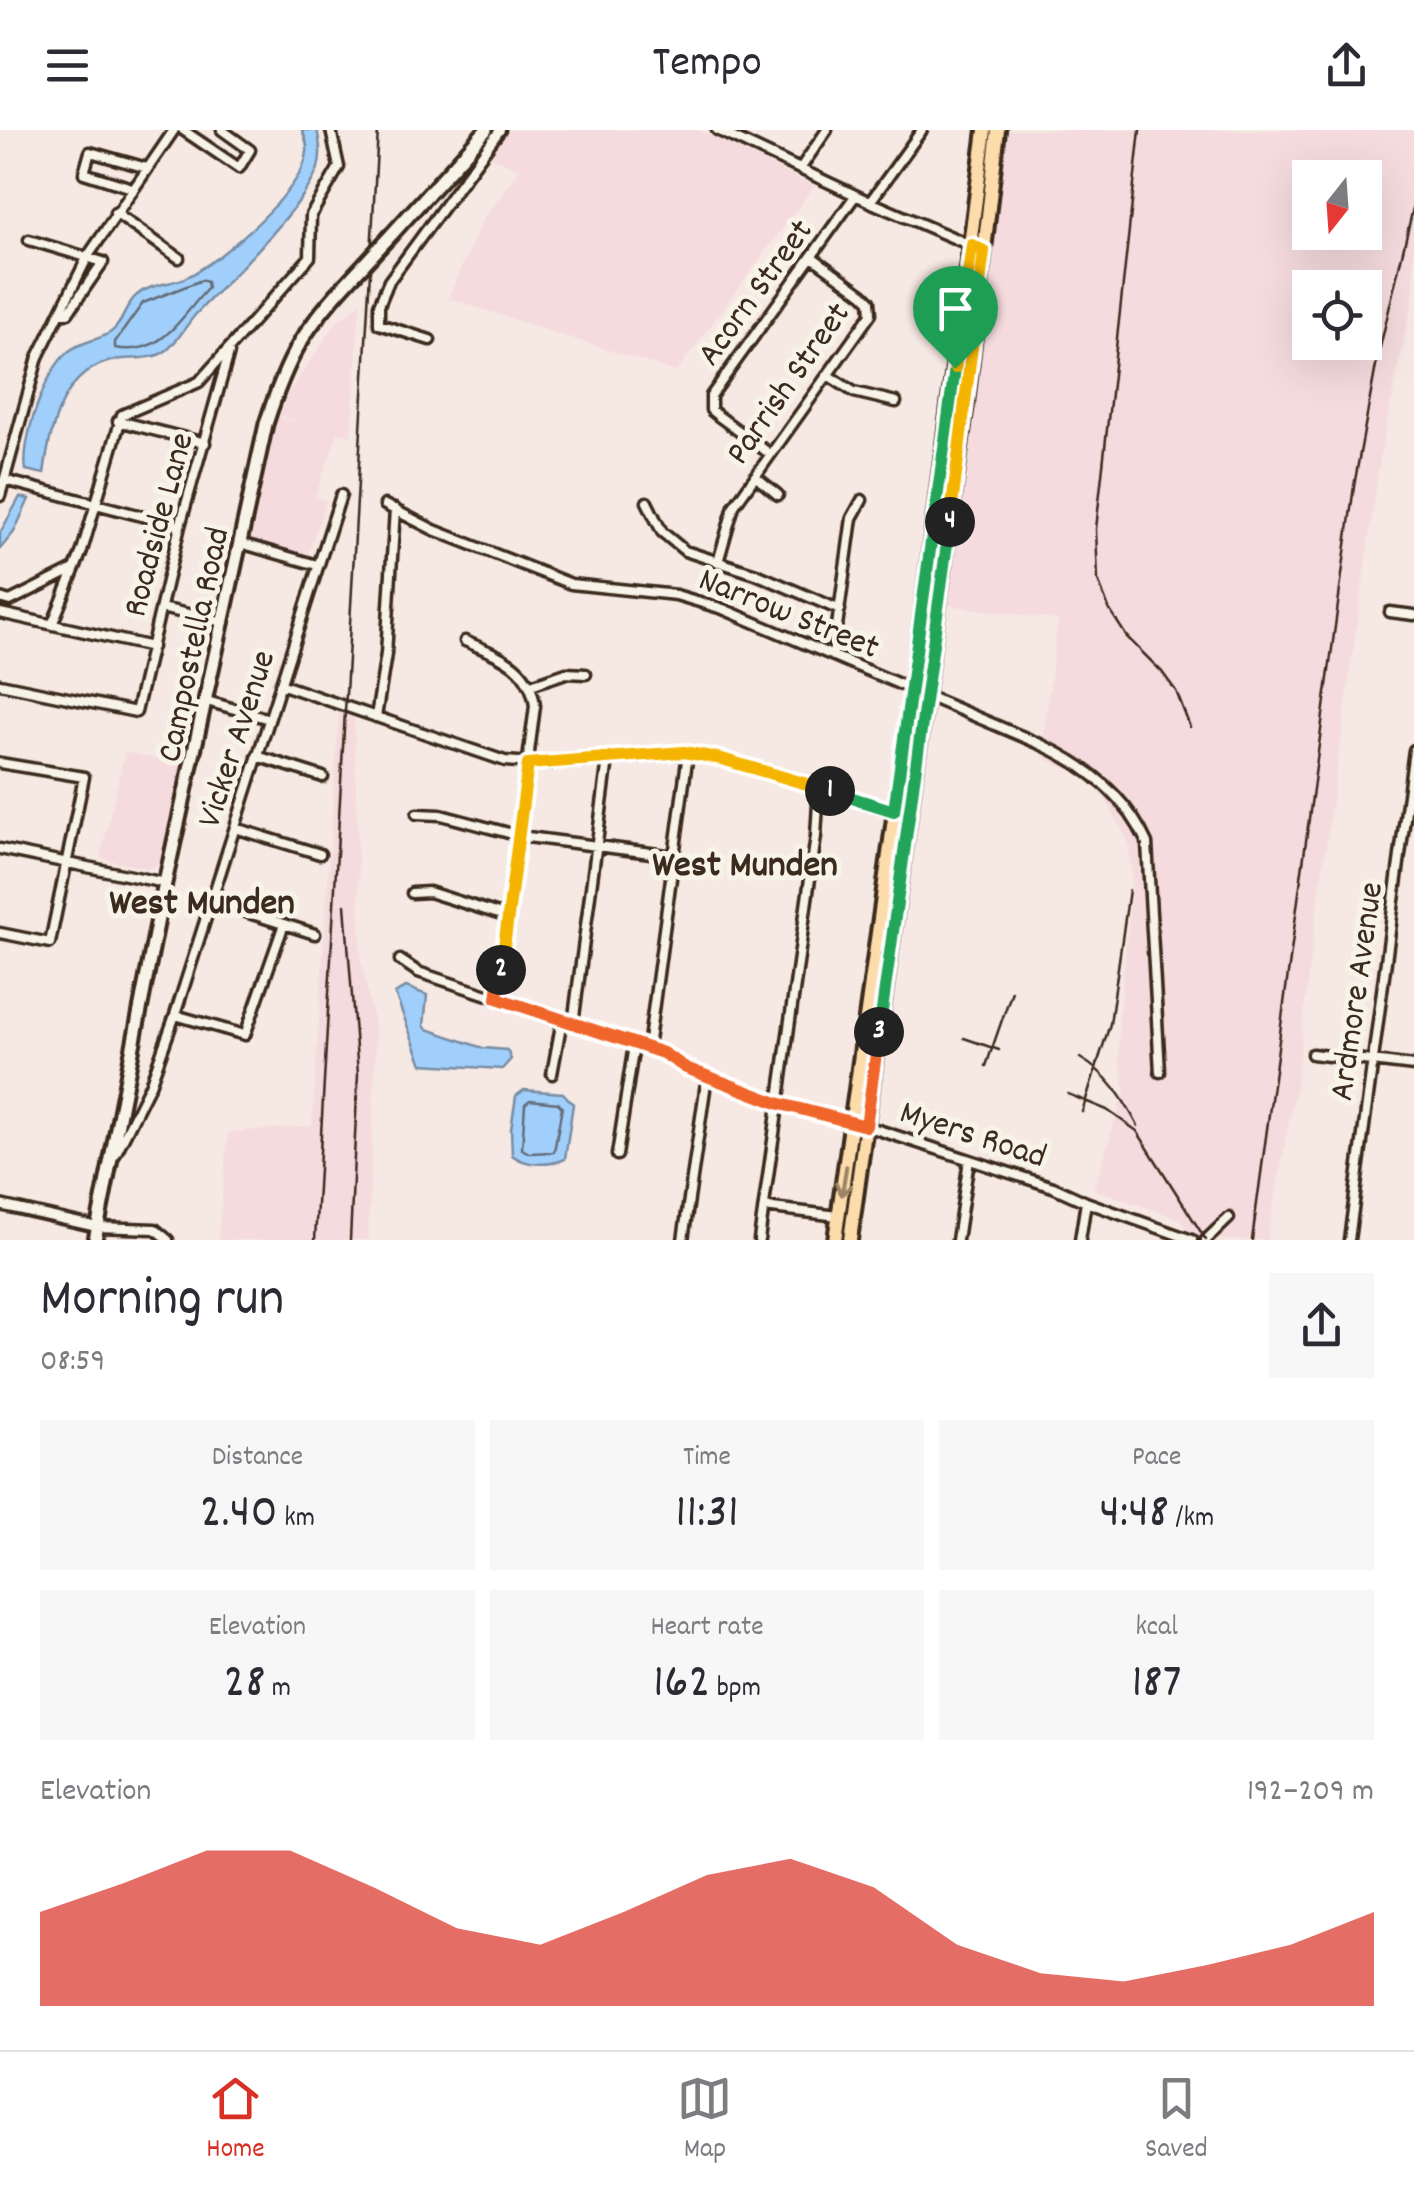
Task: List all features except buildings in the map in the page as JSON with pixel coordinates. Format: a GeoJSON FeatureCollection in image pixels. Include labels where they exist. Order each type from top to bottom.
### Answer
{"type":"FeatureCollection","features":[{"type":"Feature","properties":{"kind":"main road","name":"Campostella Road"},"geometry":{"type":"LineString","coordinates":[[96,1233],[166,884],[266,424],[286,369],[308,325],[486,130]]}},
{"type":"Feature","properties":{"kind":"main road"},"geometry":{"type":"LineString","coordinates":[[978,248],[985,130]]}},
{"type":"Feature","properties":{"kind":"main road"},"geometry":{"type":"LineString","coordinates":[[835,1240],[860,1124],[909,816],[919,693],[978,248],[998,130]]}},
{"type":"Feature","properties":{"kind":"main road"},"geometry":{"type":"LineString","coordinates":[[850,1240],[894,811],[919,693]]}},
{"type":"Feature","properties":{"kind":"street"},"geometry":{"type":"LineString","coordinates":[[0,496],[38,358],[88,256],[174,130]]}},
{"type":"Feature","properties":{"kind":"street"},"geometry":{"type":"LineString","coordinates":[[183,130],[239,168],[250,150],[222,130]]}},
{"type":"Feature","properties":{"kind":"street"},"geometry":{"type":"LineString","coordinates":[[52,625],[82,552],[118,421],[126,412],[199,382],[310,257],[311,215],[335,177],[339,159],[331,130]]}},
{"type":"Feature","properties":{"kind":"street"},"geometry":{"type":"LineString","coordinates":[[430,340],[379,324],[379,305],[388,281],[500,130]]}},
{"type":"Feature","properties":{"kind":"street"},"geometry":{"type":"LineString","coordinates":[[716,130],[978,248]]}},
{"type":"Feature","properties":{"kind":"street"},"geometry":{"type":"LineString","coordinates":[[800,169],[828,130]]}},
{"type":"Feature","properties":{"kind":"street"},"geometry":{"type":"LineString","coordinates":[[870,202],[922,130]]}},
{"type":"Feature","properties":{"kind":"street"},"geometry":{"type":"LineString","coordinates":[[132,188],[84,174],[90,152],[146,168]]}},
{"type":"Feature","properties":{"kind":"street","name":"Acorn Street"},"geometry":{"type":"LineString","coordinates":[[770,454],[716,415],[710,403],[856,196]]}},
{"type":"Feature","properties":{"kind":"street"},"geometry":{"type":"LineString","coordinates":[[116,214],[179,258]]}},
{"type":"Feature","properties":{"kind":"street"},"geometry":{"type":"LineString","coordinates":[[28,240],[104,262],[68,313],[60,313]]}},
{"type":"Feature","properties":{"kind":"street","name":"Parrish Street"},"geometry":{"type":"LineString","coordinates":[[718,562],[727,521],[770,454],[868,321],[872,309],[863,294],[812,257]]}},
{"type":"Feature","properties":{"kind":"street","name":"Roadside Lane"},"geometry":{"type":"LineString","coordinates":[[0,684],[136,712],[180,526],[230,350]]}},
{"type":"Feature","properties":{"kind":"street"},"geometry":{"type":"LineString","coordinates":[[829,376],[854,392],[896,402]]}},
{"type":"Feature","properties":{"kind":"street"},"geometry":{"type":"LineString","coordinates":[[118,421],[205,443]]}},
{"type":"Feature","properties":{"kind":"street"},"geometry":{"type":"LineString","coordinates":[[755,476],[778,495]]}},
{"type":"Feature","properties":{"kind":"street"},"geometry":{"type":"LineString","coordinates":[[4,480],[180,526]]}},
{"type":"Feature","properties":{"kind":"street","name":"Vicker Avenue"},"geometry":{"type":"LineString","coordinates":[[111,1164],[150,1086],[341,495]]}},
{"type":"Feature","properties":{"kind":"street"},"geometry":{"type":"LineString","coordinates":[[833,655],[852,518],[862,500]]}},
{"type":"Feature","properties":{"kind":"street"},"geometry":{"type":"LineString","coordinates":[[647,502],[662,532],[685,551],[756,574],[840,610]]}},
{"type":"Feature","properties":{"kind":"street","name":"Narrow Street"},"geometry":{"type":"LineString","coordinates":[[384,505],[434,530],[571,584],[665,593],[704,602],[1084,767],[1133,817],[1150,856],[1160,1072]]}},
{"type":"Feature","properties":{"kind":"street"},"geometry":{"type":"LineString","coordinates":[[376,717],[385,666],[395,509]]}},
{"type":"Feature","properties":{"kind":"street"},"geometry":{"type":"LineString","coordinates":[[240,543],[317,566]]}},
{"type":"Feature","properties":{"kind":"street"},"geometry":{"type":"LineString","coordinates":[[0,598],[10,601],[72,570]]}},
{"type":"Feature","properties":{"kind":"street"},"geometry":{"type":"LineString","coordinates":[[161,608],[224,622]]}},
{"type":"Feature","properties":{"kind":"street"},"geometry":{"type":"LineString","coordinates":[[1390,612],[1414,616]]}},
{"type":"Feature","properties":{"kind":"street"},"geometry":{"type":"LineString","coordinates":[[0,613],[152,647]]}},
{"type":"Feature","properties":{"kind":"street"},"geometry":{"type":"LineString","coordinates":[[465,642],[512,662],[532,684],[535,706],[497,998]]}},
{"type":"Feature","properties":{"kind":"street"},"geometry":{"type":"LineString","coordinates":[[532,684],[566,673],[586,674]]}},
{"type":"Feature","properties":{"kind":"street"},"geometry":{"type":"LineString","coordinates":[[280,684],[474,752],[528,764],[688,753],[722,759],[909,816]]}},
{"type":"Feature","properties":{"kind":"street"},"geometry":{"type":"LineString","coordinates":[[207,700],[268,719]]}},
{"type":"Feature","properties":{"kind":"street","name":"Ardmore Avenue"},"geometry":{"type":"LineString","coordinates":[[1349,1240],[1412,791],[1414,750]]}},
{"type":"Feature","properties":{"kind":"street"},"geometry":{"type":"LineString","coordinates":[[648,1048],[688,753]]}},
{"type":"Feature","properties":{"kind":"street"},"geometry":{"type":"LineString","coordinates":[[257,756],[323,777]]}},
{"type":"Feature","properties":{"kind":"street"},"geometry":{"type":"LineString","coordinates":[[574,1024],[608,759]]}},
{"type":"Feature","properties":{"kind":"street"},"geometry":{"type":"LineString","coordinates":[[0,762],[84,778],[50,942],[0,933]]}},
{"type":"Feature","properties":{"kind":"street"},"geometry":{"type":"LineString","coordinates":[[759,1240],[816,836],[818,787]]}},
{"type":"Feature","properties":{"kind":"street"},"geometry":{"type":"LineString","coordinates":[[417,814],[440,815],[520,836],[674,856]]}},
{"type":"Feature","properties":{"kind":"street"},"geometry":{"type":"LineString","coordinates":[[234,828],[320,854]]}},
{"type":"Feature","properties":{"kind":"street"},"geometry":{"type":"LineString","coordinates":[[0,849],[166,884]]}},
{"type":"Feature","properties":{"kind":"street"},"geometry":{"type":"LineString","coordinates":[[412,893],[429,892],[508,916]]}},
{"type":"Feature","properties":{"kind":"street"},"geometry":{"type":"LineString","coordinates":[[211,901],[315,934]]}},
{"type":"Feature","properties":{"kind":"street"},"geometry":{"type":"LineString","coordinates":[[174,1016],[245,1035],[284,924]]}},
{"type":"Feature","properties":{"kind":"street","name":"Myers Road"},"geometry":{"type":"LineString","coordinates":[[400,960],[418,972],[648,1048],[706,1076],[777,1103],[860,1124],[1053,1186],[1192,1240]]}},
{"type":"Feature","properties":{"kind":"street"},"geometry":{"type":"LineString","coordinates":[[552,1074],[562,1020]]}},
{"type":"Feature","properties":{"kind":"street"},"geometry":{"type":"LineString","coordinates":[[617,1156],[634,1044]]}},
{"type":"Feature","properties":{"kind":"street"},"geometry":{"type":"LineString","coordinates":[[1312,1054],[1414,1066]]}},
{"type":"Feature","properties":{"kind":"street"},"geometry":{"type":"LineString","coordinates":[[683,1240],[706,1076]]}},
{"type":"Feature","properties":{"kind":"street"},"geometry":{"type":"LineString","coordinates":[[957,1240],[969,1160]]}},
{"type":"Feature","properties":{"kind":"street"},"geometry":{"type":"LineString","coordinates":[[1080,1240],[1086,1202]]}},
{"type":"Feature","properties":{"kind":"street"},"geometry":{"type":"LineString","coordinates":[[0,1205],[96,1233],[155,1230],[168,1240]]}},
{"type":"Feature","properties":{"kind":"street"},"geometry":{"type":"LineString","coordinates":[[764,1207],[838,1216]]}},
{"type":"Feature","properties":{"kind":"street"},"geometry":{"type":"LineString","coordinates":[[1206,1240],[1229,1218]]}},
{"type":"Feature","properties":{"kind":"shaded area"},"geometry":{"type":"Polygon","coordinates":[[[509,130],[699,130],[814,186],[676,372],[448,298],[482,221],[520,169],[489,156],[509,130]]]}},
{"type":"Feature","properties":{"kind":"shaded area"},"geometry":{"type":"Polygon","coordinates":[[[1008,130],[1414,130],[1414,291],[1381,452],[1308,975],[1297,1081],[1267,1240],[1192,1240],[1180,1219],[1094,1189],[1125,1089],[1119,1057],[1119,1020],[1132,881],[1129,844],[1105,798],[1083,776],[1045,759],[1044,733],[1058,620],[948,605],[1008,130]]]}},
{"type":"Feature","properties":{"kind":"shaded area"},"geometry":{"type":"Polygon","coordinates":[[[360,303],[351,436],[338,433],[315,497],[326,501],[308,555],[249,538],[278,417],[309,425],[280,416],[287,395],[336,323],[360,303]]]}},
{"type":"Feature","properties":{"kind":"shaded area"},"geometry":{"type":"Polygon","coordinates":[[[339,713],[354,718],[361,959],[376,1036],[368,1240],[218,1240],[228,1132],[312,1126],[339,713]]]}},
{"type":"Feature","properties":{"kind":"shaded area"},"geometry":{"type":"Polygon","coordinates":[[[125,752],[184,765],[162,863],[150,869],[100,858],[125,752]]]}},
{"type":"Feature","properties":{"kind":"water"},"geometry":{"type":"Polygon","coordinates":[[[302,130],[317,130],[318,168],[282,223],[167,350],[149,357],[116,360],[83,375],[71,388],[55,420],[44,474],[26,470],[27,442],[37,407],[60,360],[74,348],[111,332],[143,291],[181,280],[202,268],[259,222],[302,168],[307,149],[302,130]]]}},
{"type":"Feature","properties":{"kind":"water"},"geometry":{"type":"Polygon","coordinates":[[[20,497],[29,499],[14,532],[0,549],[0,533],[20,497]]]}},
{"type":"Feature","properties":{"kind":"water"},"geometry":{"type":"Polygon","coordinates":[[[406,987],[427,995],[427,1029],[483,1048],[507,1050],[511,1059],[502,1069],[422,1064],[395,994],[406,987]]]}},
{"type":"Feature","properties":{"kind":"water"},"geometry":{"type":"Polygon","coordinates":[[[524,1090],[563,1093],[573,1104],[565,1159],[538,1164],[512,1155],[516,1096],[524,1090]]]}},
{"type":"Feature","properties":{"kind":"railway"},"geometry":{"type":"LineString","coordinates":[[315,1240],[378,130]]}},
{"type":"Feature","properties":{"kind":"railway"},"geometry":{"type":"LineString","coordinates":[[1140,130],[1096,529],[1098,580],[1109,609],[1127,637],[1176,691],[1190,727]]}},
{"type":"Feature","properties":{"kind":"railway"},"geometry":{"type":"LineString","coordinates":[[1252,1240],[1354,486],[1377,360],[1414,204]]}},
{"type":"Feature","properties":{"kind":"railway"},"geometry":{"type":"LineString","coordinates":[[1082,1112],[1110,1024],[1129,890]]}},
{"type":"Feature","properties":{"kind":"railway"},"geometry":{"type":"LineString","coordinates":[[345,905],[358,1074],[350,1240]]}},
{"type":"Feature","properties":{"kind":"railway"},"geometry":{"type":"LineString","coordinates":[[986,1066],[1012,991]]}},
{"type":"Feature","properties":{"kind":"railway"},"geometry":{"type":"LineString","coordinates":[[964,1038],[999,1050]]}},
{"type":"Feature","properties":{"kind":"railway"},"geometry":{"type":"LineString","coordinates":[[1080,1058],[1114,1088],[1138,1126]]}},
{"type":"Feature","properties":{"kind":"railway"},"geometry":{"type":"LineString","coordinates":[[1068,1094],[1107,1110],[1137,1131],[1206,1240]]}},
{"type":"Feature","properties":{"kind":"district","name":"West Munden"},"geometry":{"type":"Point","coordinates":[745,862]}},
{"type":"Feature","properties":{"kind":"district","name":"West Munden"},"geometry":{"type":"Point","coordinates":[202,900]}},
{"type":"Feature","properties":{"kind":"route"},"geometry":{"type":"LineString","coordinates":[[972,245],[984,251],[966,404],[866,1126],[777,1103],[686,1068],[663,1053],[497,998],[528,764],[684,752],[722,759],[894,811],[955,368],[972,245]]}}]}
